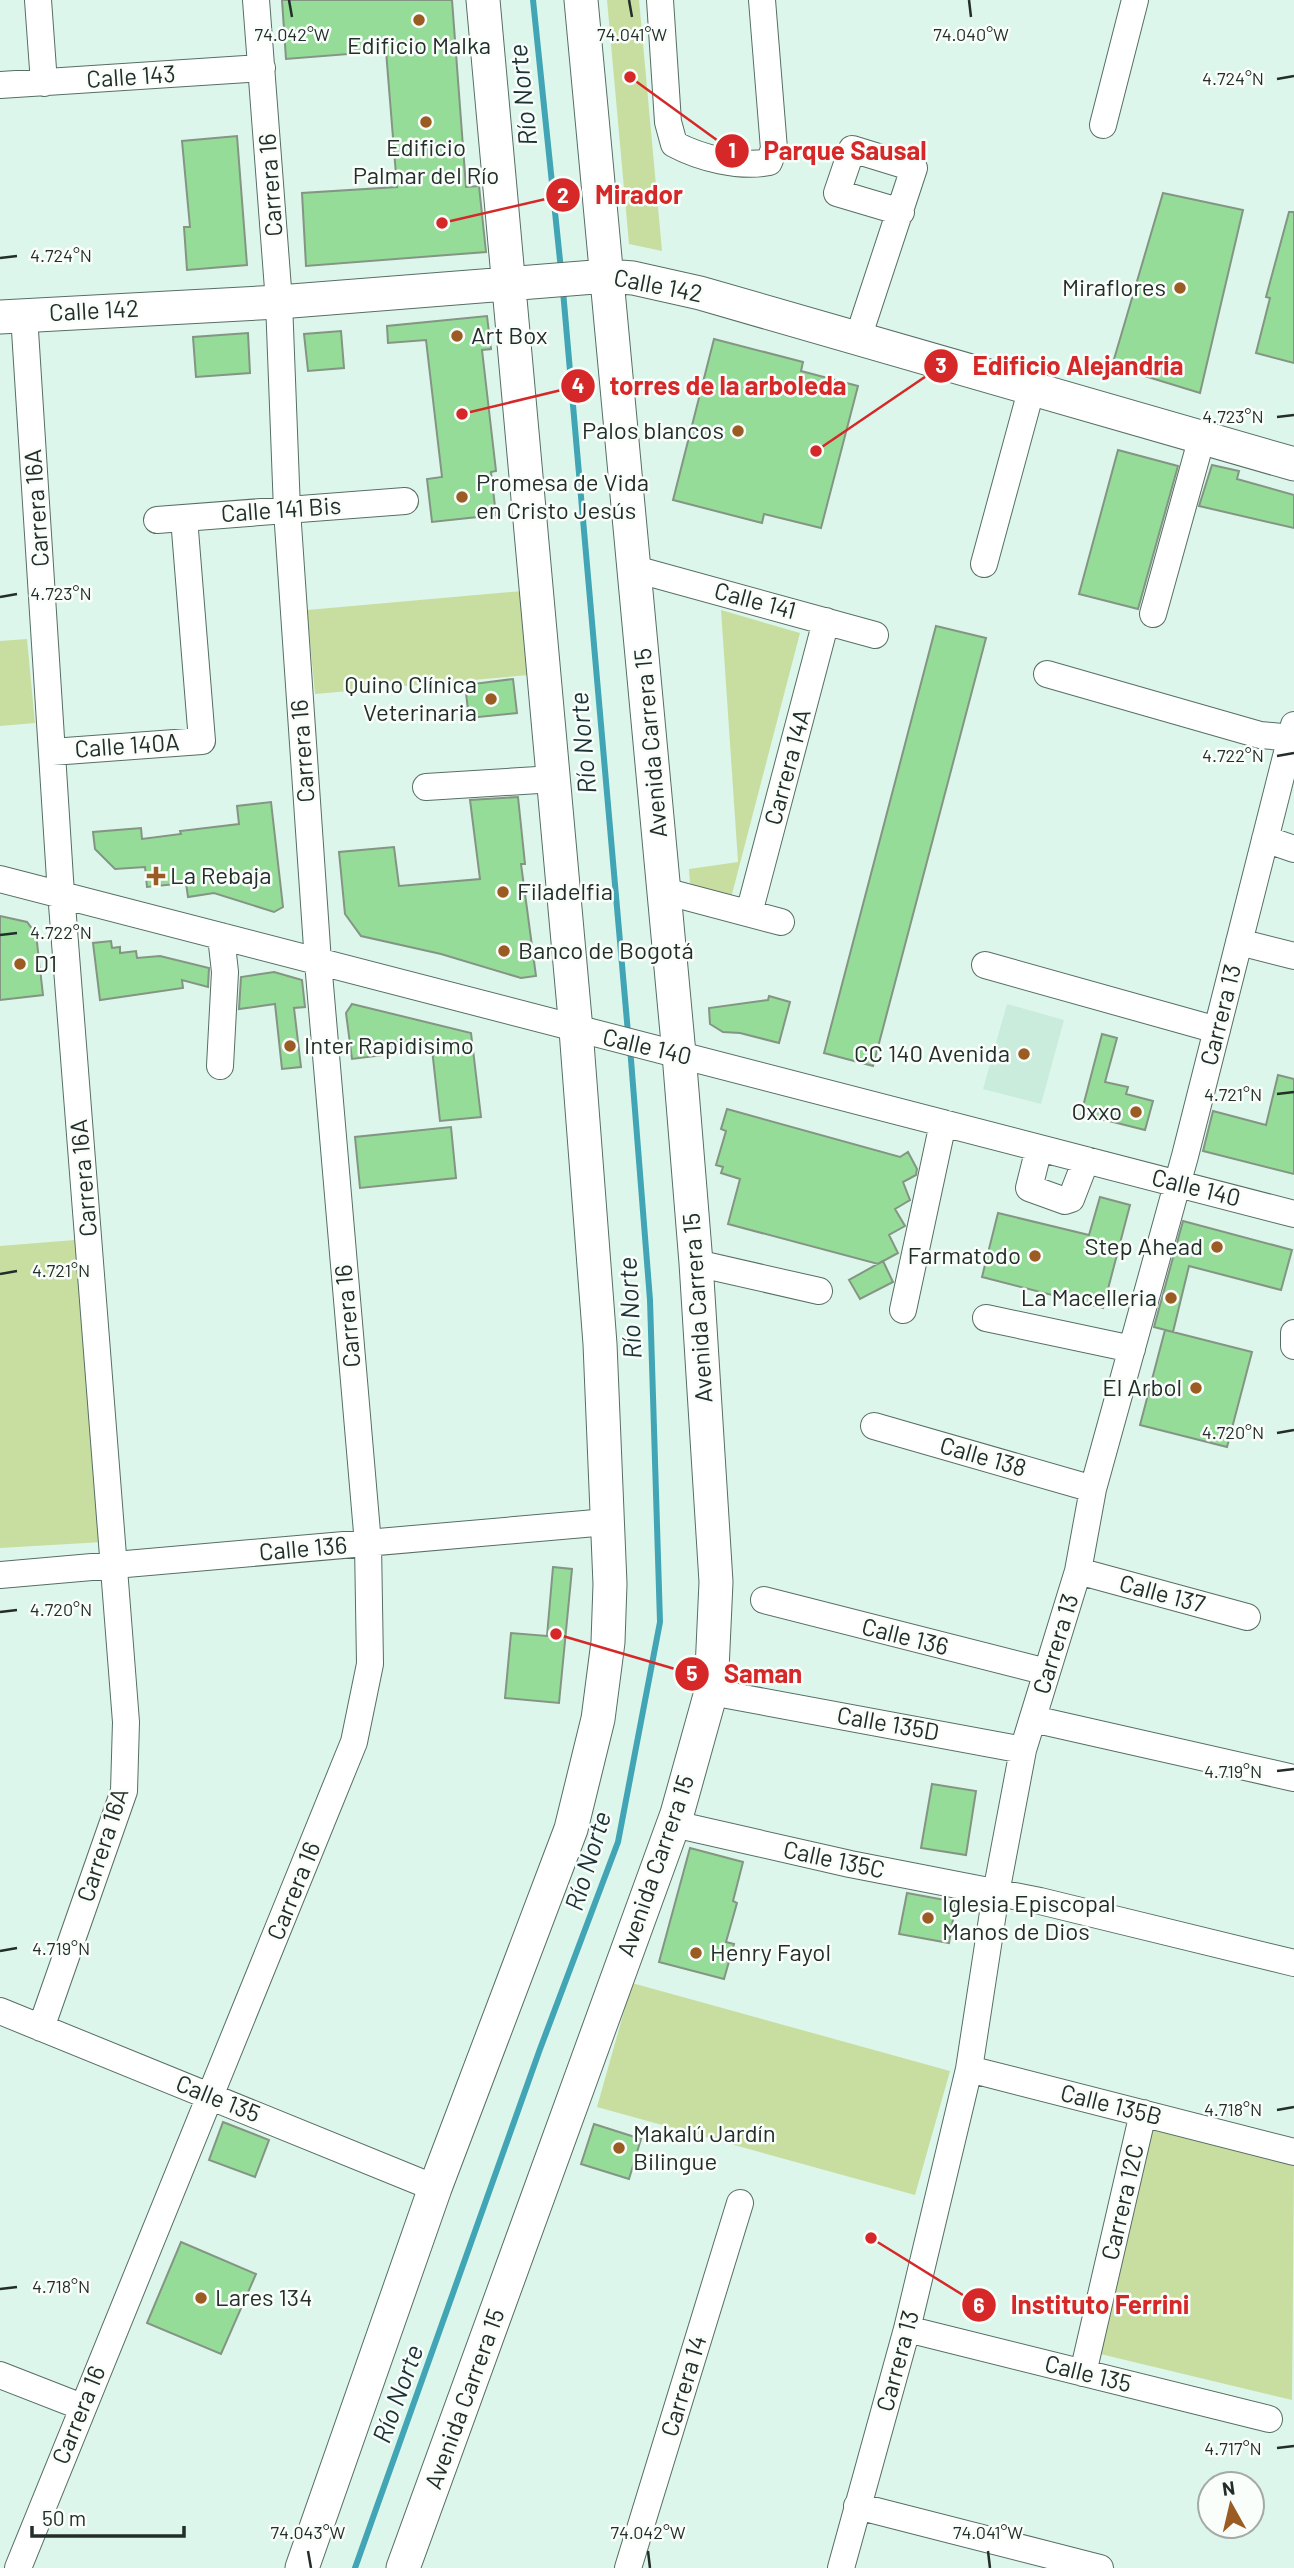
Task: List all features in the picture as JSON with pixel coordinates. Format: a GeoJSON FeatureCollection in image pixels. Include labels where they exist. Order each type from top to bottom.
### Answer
{"type":"FeatureCollection","features":[{"type":"Feature","properties":{"kind":"main road"},"geometry":{"type":"LineString","coordinates":[[302,2568],[435,2188],[571,1829],[584,1786],[598,1720],[608,1642],[610,1584],[584,1032],[554,779],[515,282],[483,0]]}},
{"type":"Feature","properties":{"kind":"main road","name":"Avenida Carrera 15"},"geometry":{"type":"LineString","coordinates":[[403,2568],[674,1824],[710,1692],[716,1582],[696,1263],[672,1052],[664,891],[635,569],[600,276],[581,0]]}},
{"type":"Feature","properties":{"kind":"main road","name":"Calle 142"},"geometry":{"type":"LineString","coordinates":[[12,316],[279,302],[600,276],[664,284],[1294,464]]}},
{"type":"Feature","properties":{"kind":"street"},"geometry":{"type":"LineString","coordinates":[[38,0],[44,83]]}},
{"type":"Feature","properties":{"kind":"street","name":"Carrera 16"},"geometry":{"type":"LineString","coordinates":[[18,2568],[354,1742],[370,1664],[368,1544],[318,962],[287,510],[279,302],[256,0]]}},
{"type":"Feature","properties":{"kind":"street"},"geometry":{"type":"LineString","coordinates":[[660,0],[668,122],[674,144],[688,151],[752,166],[769,162],[774,149],[767,4]]}},
{"type":"Feature","properties":{"kind":"street"},"geometry":{"type":"LineString","coordinates":[[1103,125],[1135,0]]}},
{"type":"Feature","properties":{"kind":"street","name":"Calle 143"},"geometry":{"type":"LineString","coordinates":[[0,85],[262,68]]}},
{"type":"Feature","properties":{"kind":"street"},"geometry":{"type":"LineString","coordinates":[[858,338],[901,212]]}},
{"type":"Feature","properties":{"kind":"street","name":"Carrera 16A"},"geometry":{"type":"LineString","coordinates":[[12,316],[52,752],[126,1722],[124,1791],[41,2028]]}},
{"type":"Feature","properties":{"kind":"street"},"geometry":{"type":"LineString","coordinates":[[984,564],[1032,387]]}},
{"type":"Feature","properties":{"kind":"street"},"geometry":{"type":"LineString","coordinates":[[1153,614],[1202,437]]}},
{"type":"Feature","properties":{"kind":"street","name":"Calle 141 Bis"},"geometry":{"type":"LineString","coordinates":[[157,520],[405,501]]}},
{"type":"Feature","properties":{"kind":"street","name":"Calle 140A"},"geometry":{"type":"LineString","coordinates":[[52,752],[202,741],[184,518]]}},
{"type":"Feature","properties":{"kind":"street","name":"Calle 141"},"geometry":{"type":"LineString","coordinates":[[635,569],[875,635]]}},
{"type":"Feature","properties":{"kind":"street","name":"Carrera 14A"},"geometry":{"type":"LineString","coordinates":[[749,913],[826,621]]}},
{"type":"Feature","properties":{"kind":"street"},"geometry":{"type":"LineString","coordinates":[[1047,674],[1260,734],[1293,733]]}},
{"type":"Feature","properties":{"kind":"street","name":"Carrera 13"},"geometry":{"type":"LineString","coordinates":[[841,2568],[907,2329],[969,2068],[996,1893],[1023,1750],[1078,1571],[1093,1489],[1177,1184],[1293,733]]}},
{"type":"Feature","properties":{"kind":"street"},"geometry":{"type":"LineString","coordinates":[[426,787],[554,779]]}},
{"type":"Feature","properties":{"kind":"street"},"geometry":{"type":"LineString","coordinates":[[1265,839],[1294,849]]}},
{"type":"Feature","properties":{"kind":"street","name":"Calle 140"},"geometry":{"type":"LineString","coordinates":[[0,879],[1294,1214]]}},
{"type":"Feature","properties":{"kind":"street"},"geometry":{"type":"LineString","coordinates":[[664,891],[781,922]]}},
{"type":"Feature","properties":{"kind":"street"},"geometry":{"type":"LineString","coordinates":[[220,1066],[225,972],[221,936]]}},
{"type":"Feature","properties":{"kind":"street"},"geometry":{"type":"LineString","coordinates":[[1239,942],[1294,956]]}},
{"type":"Feature","properties":{"kind":"street"},"geometry":{"type":"LineString","coordinates":[[985,965],[1217,1030]]}},
{"type":"Feature","properties":{"kind":"street"},"geometry":{"type":"LineString","coordinates":[[903,1310],[943,1123]]}},
{"type":"Feature","properties":{"kind":"street"},"geometry":{"type":"LineString","coordinates":[[1039,1148],[1029,1188],[1065,1200],[1071,1199],[1086,1160]]}},
{"type":"Feature","properties":{"kind":"street"},"geometry":{"type":"LineString","coordinates":[[696,1263],[819,1291]]}},
{"type":"Feature","properties":{"kind":"street"},"geometry":{"type":"LineString","coordinates":[[986,1318],[1132,1349]]}},
{"type":"Feature","properties":{"kind":"street"},"geometry":{"type":"LineString","coordinates":[[1294,1333],[1294,1346]]}},
{"type":"Feature","properties":{"kind":"street","name":"Calle 138"},"geometry":{"type":"LineString","coordinates":[[874,1426],[1093,1489]]}},
{"type":"Feature","properties":{"kind":"street","name":"Calle 136"},"geometry":{"type":"LineString","coordinates":[[0,1575],[607,1522]]}},
{"type":"Feature","properties":{"kind":"street","name":"Calle 137"},"geometry":{"type":"LineString","coordinates":[[1078,1571],[1247,1616]]}},
{"type":"Feature","properties":{"kind":"street","name":"Calle 136"},"geometry":{"type":"LineString","coordinates":[[764,1600],[1047,1672]]}},
{"type":"Feature","properties":{"kind":"street","name":"Calle 135D"},"geometry":{"type":"LineString","coordinates":[[710,1692],[1023,1750]]}},
{"type":"Feature","properties":{"kind":"street"},"geometry":{"type":"LineString","coordinates":[[1033,1719],[1294,1778]]}},
{"type":"Feature","properties":{"kind":"street","name":"Calle 135C"},"geometry":{"type":"LineString","coordinates":[[674,1824],[850,1864],[996,1893]]}},
{"type":"Feature","properties":{"kind":"street"},"geometry":{"type":"LineString","coordinates":[[996,1893],[1040,1901],[1294,1963]]}},
{"type":"Feature","properties":{"kind":"street","name":"Calle 135"},"geometry":{"type":"LineString","coordinates":[[0,2011],[435,2188]]}},
{"type":"Feature","properties":{"kind":"street","name":"Calle 135B"},"geometry":{"type":"LineString","coordinates":[[969,2068],[1294,2152]]}},
{"type":"Feature","properties":{"kind":"street","name":"Carrera 12C"},"geometry":{"type":"LineString","coordinates":[[1083,2373],[1143,2113]]}},
{"type":"Feature","properties":{"kind":"street","name":"Carrera 14"},"geometry":{"type":"LineString","coordinates":[[628,2568],[740,2203]]}},
{"type":"Feature","properties":{"kind":"street","name":"Calle 135"},"geometry":{"type":"LineString","coordinates":[[907,2329],[1269,2419]]}},
{"type":"Feature","properties":{"kind":"street"},"geometry":{"type":"LineString","coordinates":[[0,2375],[82,2407]]}},
{"type":"Feature","properties":{"kind":"street"},"geometry":{"type":"LineString","coordinates":[[857,2506],[1100,2568]]}},
{"type":"Feature","properties":{"kind":"shaded area","name":"CC 140 Avenida"},"geometry":{"type":"Polygon","coordinates":[[[1007,1004],[1064,1020],[1041,1104],[983,1089],[1007,1004]]]}},
{"type":"Feature","properties":{"kind":"green space"},"geometry":{"type":"Polygon","coordinates":[[[607,0],[639,0],[662,251],[629,244],[607,0]]]}},
{"type":"Feature","properties":{"kind":"green space"},"geometry":{"type":"Polygon","coordinates":[[[522,591],[529,675],[315,694],[307,610],[522,591]]]}},
{"type":"Feature","properties":{"kind":"green space"},"geometry":{"type":"Polygon","coordinates":[[[721,610],[800,633],[731,898],[690,883],[689,869],[738,862],[721,610]]]}},
{"type":"Feature","properties":{"kind":"green space"},"geometry":{"type":"Polygon","coordinates":[[[27,639],[35,723],[0,726],[0,641],[27,639]]]}},
{"type":"Feature","properties":{"kind":"green space"},"geometry":{"type":"Polygon","coordinates":[[[75,1240],[103,1542],[0,1548],[0,1246],[75,1240]]]}},
{"type":"Feature","properties":{"kind":"green space"},"geometry":{"type":"Polygon","coordinates":[[[632,1983],[950,2071],[915,2195],[597,2107],[632,1983]]]}},
{"type":"Feature","properties":{"kind":"green space"},"geometry":{"type":"Polygon","coordinates":[[[1148,2126],[1294,2165],[1292,2400],[1092,2352],[1148,2126]]]}},
{"type":"Feature","properties":{"kind":"building"},"geometry":{"type":"Polygon","coordinates":[[[282,0],[452,0],[466,187],[479,186],[486,252],[306,266],[302,193],[397,187],[386,51],[286,59],[282,0]]]}},
{"type":"Feature","properties":{"kind":"building"},"geometry":{"type":"Polygon","coordinates":[[[237,136],[247,265],[187,270],[184,227],[190,227],[182,141],[237,136]]]}},
{"type":"Feature","properties":{"kind":"building","name":"Miraflores"},"geometry":{"type":"Polygon","coordinates":[[[1163,193],[1243,210],[1200,393],[1112,366],[1163,193]]]}},
{"type":"Feature","properties":{"kind":"building"},"geometry":{"type":"Polygon","coordinates":[[[1289,212],[1294,212],[1294,363],[1256,353],[1270,298],[1266,297],[1289,212]]]}},
{"type":"Feature","properties":{"kind":"building"},"geometry":{"type":"Polygon","coordinates":[[[487,316],[491,349],[482,350],[496,471],[491,472],[496,515],[432,522],[427,479],[442,477],[426,340],[388,343],[387,326],[487,316]]]}},
{"type":"Feature","properties":{"kind":"building"},"geometry":{"type":"Polygon","coordinates":[[[341,331],[344,368],[308,371],[304,334],[341,331]]]}},
{"type":"Feature","properties":{"kind":"building"},"geometry":{"type":"Polygon","coordinates":[[[248,333],[250,373],[196,377],[193,337],[248,333]]]}},
{"type":"Feature","properties":{"kind":"building","name":"Palos blancos"},"geometry":{"type":"Polygon","coordinates":[[[714,339],[803,362],[801,371],[858,386],[821,528],[764,514],[762,523],[673,500],[714,339]]]}},
{"type":"Feature","properties":{"kind":"building"},"geometry":{"type":"Polygon","coordinates":[[[1118,450],[1178,466],[1138,609],[1079,594],[1118,450]]]}},
{"type":"Feature","properties":{"kind":"building"},"geometry":{"type":"Polygon","coordinates":[[[1212,465],[1239,471],[1237,479],[1294,495],[1294,528],[1199,506],[1212,465]]]}},
{"type":"Feature","properties":{"kind":"building"},"geometry":{"type":"Polygon","coordinates":[[[936,626],[986,638],[873,1066],[824,1053],[936,626]]]}},
{"type":"Feature","properties":{"kind":"building","name":"Quino Clínica Veterinaria"},"geometry":{"type":"Polygon","coordinates":[[[513,679],[517,713],[469,718],[465,685],[513,679]]]}},
{"type":"Feature","properties":{"kind":"building"},"geometry":{"type":"Polygon","coordinates":[[[518,797],[525,864],[521,864],[536,976],[521,978],[441,954],[361,936],[345,914],[339,852],[394,847],[399,886],[480,879],[470,800],[518,797]]]}},
{"type":"Feature","properties":{"kind":"building"},"geometry":{"type":"Polygon","coordinates":[[[271,802],[283,907],[274,912],[214,893],[188,897],[186,883],[147,887],[145,867],[115,869],[95,849],[93,832],[141,828],[142,839],[181,834],[180,831],[239,824],[237,806],[271,802]]]}},
{"type":"Feature","properties":{"kind":"building","name":"D1"},"geometry":{"type":"Polygon","coordinates":[[[0,916],[27,922],[36,934],[43,995],[0,1000],[0,916]]]}},
{"type":"Feature","properties":{"kind":"building"},"geometry":{"type":"Polygon","coordinates":[[[111,941],[112,948],[120,947],[120,953],[136,951],[137,958],[160,956],[209,968],[208,987],[182,980],[183,988],[100,1000],[93,943],[111,941]]]}},
{"type":"Feature","properties":{"kind":"building"},"geometry":{"type":"Polygon","coordinates":[[[274,972],[302,980],[305,1007],[294,1008],[301,1067],[282,1069],[275,1004],[239,1009],[241,977],[274,972]]]}},
{"type":"Feature","properties":{"kind":"building"},"geometry":{"type":"Polygon","coordinates":[[[769,996],[790,1002],[779,1043],[740,1033],[723,1032],[710,1024],[709,1008],[768,1000],[769,996]]]}},
{"type":"Feature","properties":{"kind":"building"},"geometry":{"type":"Polygon","coordinates":[[[352,1004],[471,1033],[481,1117],[440,1121],[432,1049],[352,1059],[346,1013],[352,1004]]]}},
{"type":"Feature","properties":{"kind":"building"},"geometry":{"type":"Polygon","coordinates":[[[1102,1034],[1117,1038],[1105,1082],[1128,1087],[1126,1094],[1153,1101],[1145,1130],[1081,1114],[1102,1034]]]}},
{"type":"Feature","properties":{"kind":"building"},"geometry":{"type":"Polygon","coordinates":[[[1278,1075],[1294,1079],[1294,1174],[1203,1151],[1213,1111],[1266,1125],[1278,1075]]]}},
{"type":"Feature","properties":{"kind":"building"},"geometry":{"type":"Polygon","coordinates":[[[727,1109],[900,1157],[908,1152],[917,1169],[916,1175],[903,1182],[910,1200],[895,1209],[905,1226],[889,1235],[898,1253],[878,1264],[728,1224],[740,1179],[721,1173],[723,1167],[716,1165],[726,1131],[721,1129],[727,1109]]]}},
{"type":"Feature","properties":{"kind":"building"},"geometry":{"type":"Polygon","coordinates":[[[451,1127],[456,1178],[360,1188],[355,1137],[451,1127]]]}},
{"type":"Feature","properties":{"kind":"building","name":"Farmatodo"},"geometry":{"type":"Polygon","coordinates":[[[1100,1197],[1130,1205],[1103,1308],[982,1277],[998,1213],[1089,1235],[1100,1197]]]}},
{"type":"Feature","properties":{"kind":"building"},"geometry":{"type":"Polygon","coordinates":[[[1183,1221],[1292,1250],[1281,1290],[1189,1266],[1173,1332],[1154,1327],[1183,1221]]]}},
{"type":"Feature","properties":{"kind":"building"},"geometry":{"type":"Polygon","coordinates":[[[883,1261],[893,1282],[860,1299],[849,1280],[883,1261]]]}},
{"type":"Feature","properties":{"kind":"building","name":"El Arbol"},"geometry":{"type":"Polygon","coordinates":[[[1165,1330],[1252,1352],[1227,1447],[1140,1425],[1165,1330]]]}},
{"type":"Feature","properties":{"kind":"building"},"geometry":{"type":"Polygon","coordinates":[[[553,1567],[572,1569],[559,1703],[505,1698],[511,1633],[547,1636],[553,1567]]]}},
{"type":"Feature","properties":{"kind":"building"},"geometry":{"type":"Polygon","coordinates":[[[932,1784],[976,1791],[966,1855],[921,1848],[932,1784]]]}},
{"type":"Feature","properties":{"kind":"building"},"geometry":{"type":"Polygon","coordinates":[[[690,1848],[743,1862],[733,1901],[737,1903],[726,1942],[734,1944],[724,1979],[659,1962],[690,1848]]]}},
{"type":"Feature","properties":{"kind":"building","name":"Iglesia Episcopal Manos de Dios"},"geometry":{"type":"Polygon","coordinates":[[[907,1893],[956,1902],[949,1943],[899,1934],[907,1893]]]}},
{"type":"Feature","properties":{"kind":"building"},"geometry":{"type":"Polygon","coordinates":[[[223,2122],[269,2140],[255,2177],[209,2160],[223,2122]]]}},
{"type":"Feature","properties":{"kind":"building","name":"Makalú Jardín Bilingue"},"geometry":{"type":"Polygon","coordinates":[[[594,2124],[641,2139],[629,2179],[581,2164],[594,2124]]]}},
{"type":"Feature","properties":{"kind":"building","name":"Lares 134"},"geometry":{"type":"Polygon","coordinates":[[[181,2242],[256,2274],[221,2354],[147,2323],[181,2242]]]}},
{"type":"Feature","properties":{"kind":"waterway","name":"Río Norte"},"geometry":{"type":"LineString","coordinates":[[533,0],[561,270]]}},
{"type":"Feature","properties":{"kind":"waterway","name":"Río Norte"},"geometry":{"type":"LineString","coordinates":[[563,291],[628,1033]]}},
{"type":"Feature","properties":{"kind":"waterway","name":"Río Norte"},"geometry":{"type":"LineString","coordinates":[[355,2568],[540,2049],[618,1842],[660,1622],[650,1300],[630,1047]]}},
{"type":"Feature","properties":{"kind":"place","name":"Edificio Malka"},"geometry":{"type":"Point","coordinates":[419,20]}},
{"type":"Feature","properties":{"kind":"place","name":"Parque Sausal"},"geometry":{"type":"Point","coordinates":[630,77]}},
{"type":"Feature","properties":{"kind":"place","name":"Edificio Palmar del Río"},"geometry":{"type":"Point","coordinates":[426,122]}},
{"type":"Feature","properties":{"kind":"place","name":"Mirador"},"geometry":{"type":"Point","coordinates":[442,223]}},
{"type":"Feature","properties":{"kind":"place","name":"Miraflores"},"geometry":{"type":"Point","coordinates":[1180,288]}},
{"type":"Feature","properties":{"kind":"place","name":"Art Box"},"geometry":{"type":"Point","coordinates":[457,336]}},
{"type":"Feature","properties":{"kind":"place","name":"torres de la arboleda"},"geometry":{"type":"Point","coordinates":[462,414]}},
{"type":"Feature","properties":{"kind":"place","name":"Palos blancos"},"geometry":{"type":"Point","coordinates":[738,431]}},
{"type":"Feature","properties":{"kind":"place","name":"Edificio Alejandria"},"geometry":{"type":"Point","coordinates":[816,451]}},
{"type":"Feature","properties":{"kind":"place","name":"Promesa de Vida en Cristo Jesús"},"geometry":{"type":"Point","coordinates":[462,497]}},
{"type":"Feature","properties":{"kind":"place","name":"Quino Clínica Veterinaria"},"geometry":{"type":"Point","coordinates":[491,699]}},
{"type":"Feature","properties":{"kind":"place","name":"La Rebaja"},"geometry":{"type":"Point","coordinates":[156,876]}},
{"type":"Feature","properties":{"kind":"place","name":"Filadelfia"},"geometry":{"type":"Point","coordinates":[503,892]}},
{"type":"Feature","properties":{"kind":"place","name":"Banco de Bogotá"},"geometry":{"type":"Point","coordinates":[504,951]}},
{"type":"Feature","properties":{"kind":"place","name":"D1"},"geometry":{"type":"Point","coordinates":[20,964]}},
{"type":"Feature","properties":{"kind":"place","name":"Inter Rapidisimo"},"geometry":{"type":"Point","coordinates":[290,1046]}},
{"type":"Feature","properties":{"kind":"place","name":"CC 140 Avenida"},"geometry":{"type":"Point","coordinates":[1024,1054]}},
{"type":"Feature","properties":{"kind":"place","name":"Oxxo"},"geometry":{"type":"Point","coordinates":[1136,1112]}},
{"type":"Feature","properties":{"kind":"place","name":"Step Ahead"},"geometry":{"type":"Point","coordinates":[1217,1247]}},
{"type":"Feature","properties":{"kind":"place","name":"Farmatodo"},"geometry":{"type":"Point","coordinates":[1035,1256]}},
{"type":"Feature","properties":{"kind":"place","name":"La Macelleria"},"geometry":{"type":"Point","coordinates":[1171,1298]}},
{"type":"Feature","properties":{"kind":"place","name":"El Arbol"},"geometry":{"type":"Point","coordinates":[1196,1388]}},
{"type":"Feature","properties":{"kind":"place","name":"Saman"},"geometry":{"type":"Point","coordinates":[556,1634]}},
{"type":"Feature","properties":{"kind":"place","name":"Iglesia Episcopal Manos de Dios"},"geometry":{"type":"Point","coordinates":[928,1918]}},
{"type":"Feature","properties":{"kind":"place","name":"Henry Fayol"},"geometry":{"type":"Point","coordinates":[696,1953]}},
{"type":"Feature","properties":{"kind":"place","name":"Makalú Jardín Bilingue"},"geometry":{"type":"Point","coordinates":[619,2148]}},
{"type":"Feature","properties":{"kind":"place","name":"Instituto Ferrini"},"geometry":{"type":"Point","coordinates":[871,2238]}},
{"type":"Feature","properties":{"kind":"place","name":"Lares 134"},"geometry":{"type":"Point","coordinates":[201,2298]}}]}
